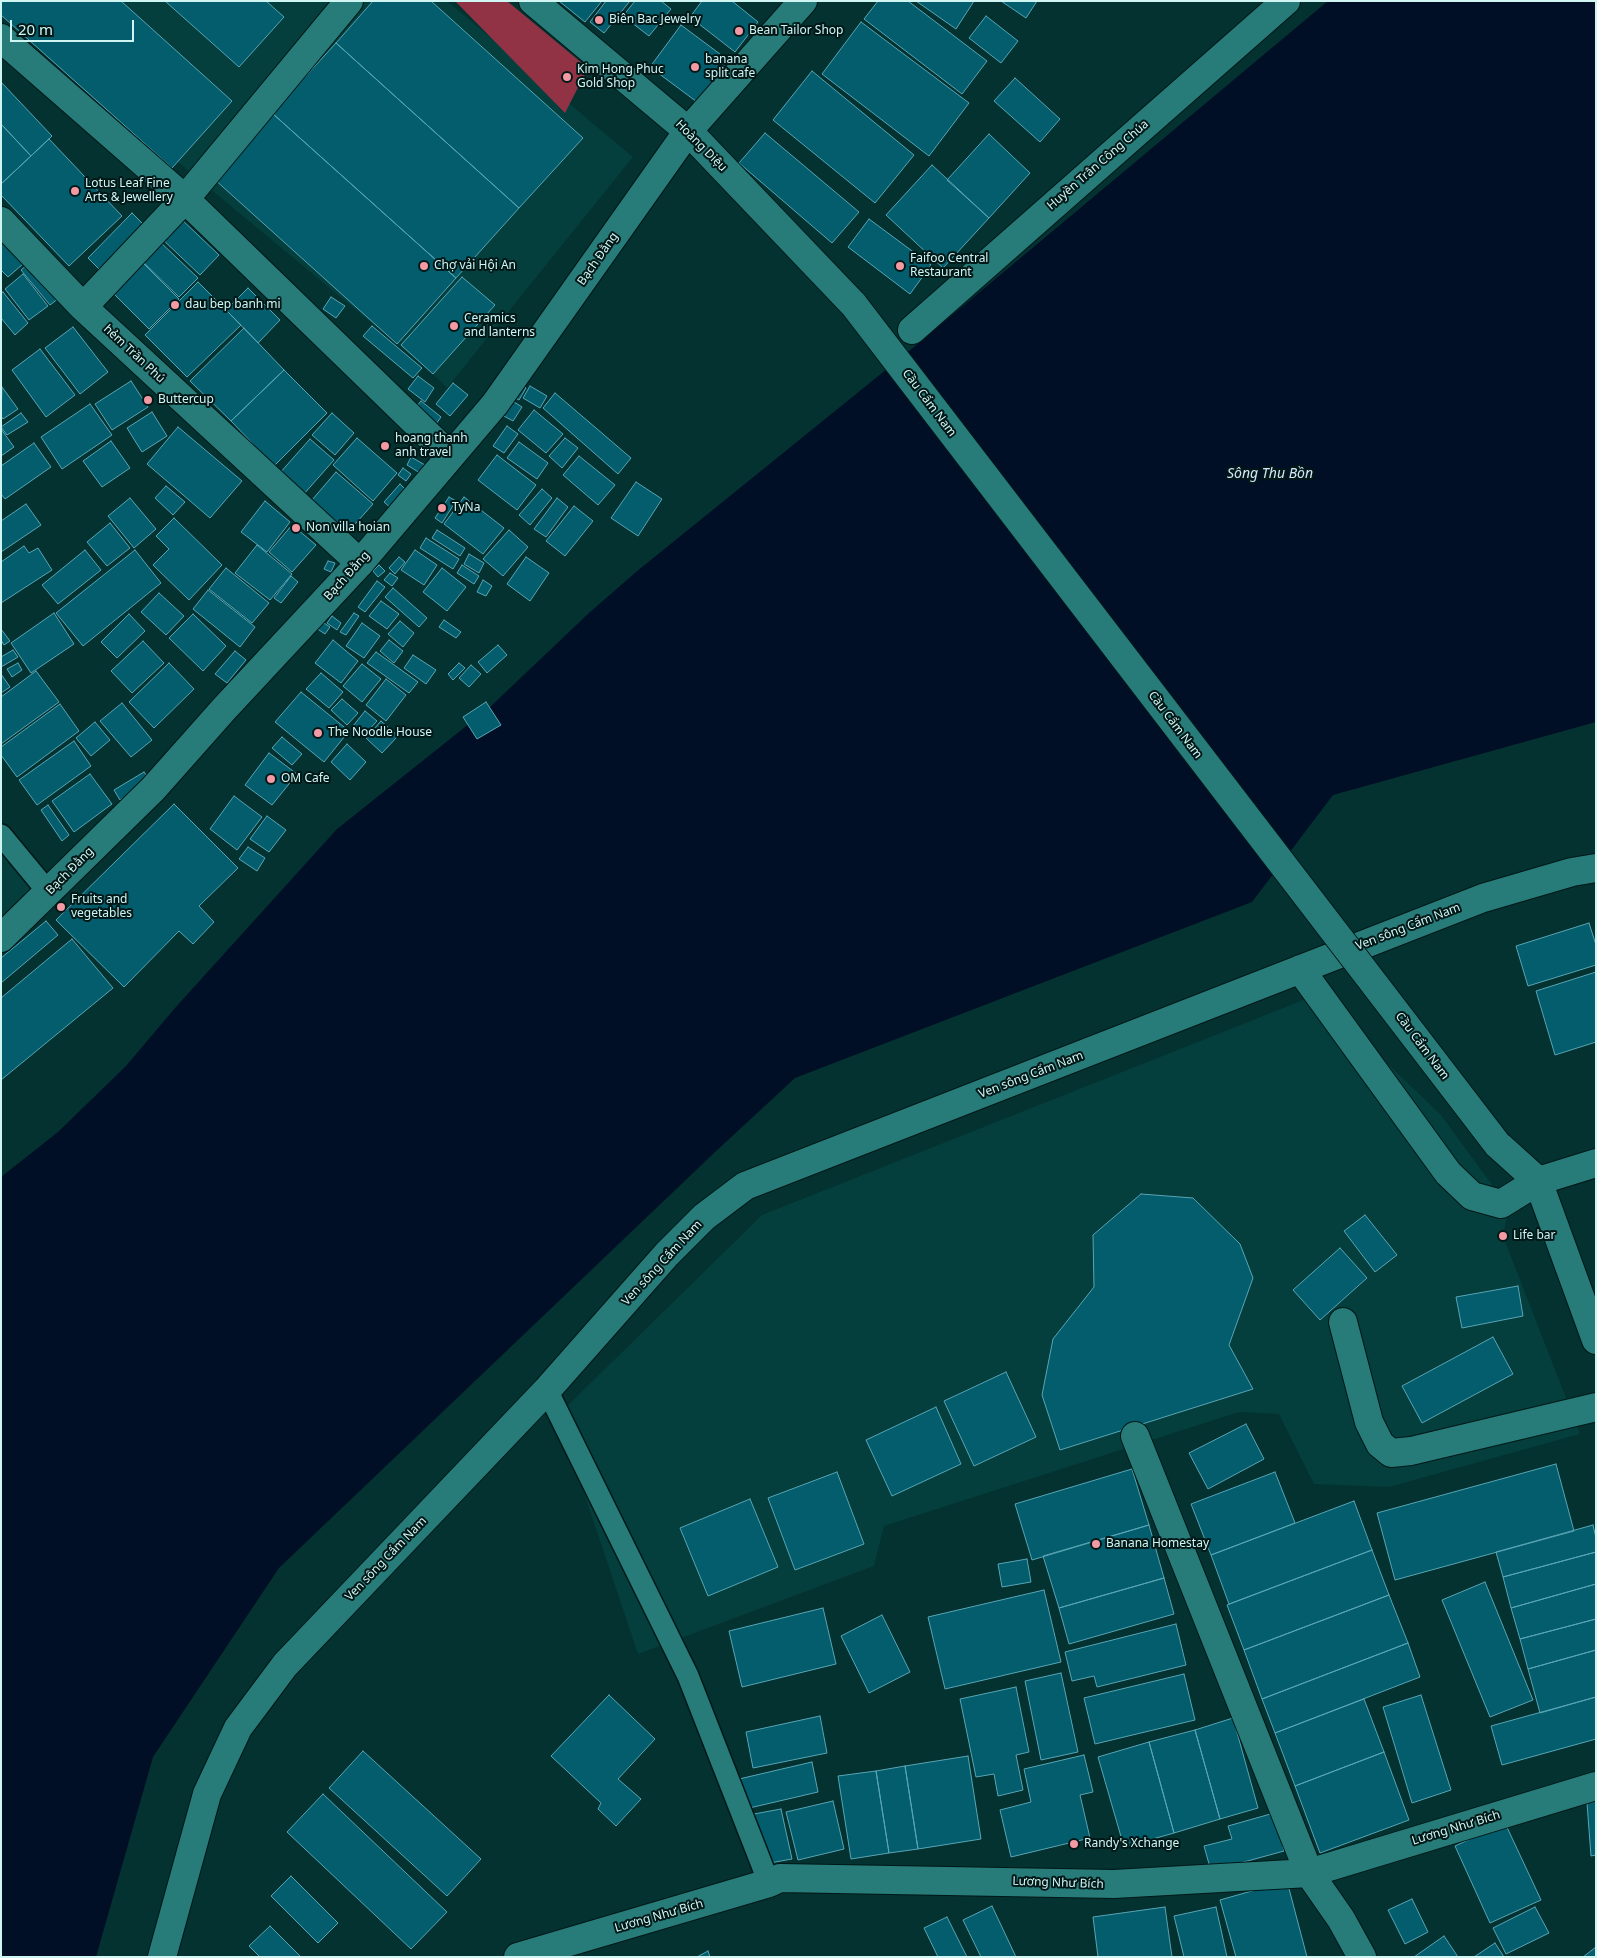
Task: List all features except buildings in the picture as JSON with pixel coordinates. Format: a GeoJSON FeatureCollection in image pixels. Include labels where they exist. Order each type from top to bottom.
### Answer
{"type":"FeatureCollection","features":[{"type":"Feature","properties":{"kind":"street"},"geometry":{"type":"LineString","coordinates":[[83,307],[185,199],[349,1]]}},
{"type":"Feature","properties":{"kind":"street","name":"Hoàng Diệu"},"geometry":{"type":"LineString","coordinates":[[533,1],[688,131],[854,305]]}},
{"type":"Feature","properties":{"kind":"street","name":"Huyền Trân Công Chúa"},"geometry":{"type":"LineString","coordinates":[[912,330],[1286,1]]}},
{"type":"Feature","properties":{"kind":"street","name":"Bạch Đằng"},"geometry":{"type":"LineString","coordinates":[[1,938],[153,789],[224,709],[360,564],[495,404],[688,131],[794,5]]}},
{"type":"Feature","properties":{"kind":"street"},"geometry":{"type":"LineString","coordinates":[[1,38],[185,199],[450,456]]}},
{"type":"Feature","properties":{"kind":"street","name":"hẻm Trần Phú"},"geometry":{"type":"LineString","coordinates":[[1,221],[83,307],[360,564]]}},
{"type":"Feature","properties":{"kind":"street","name":"Cầu Cẩm Nam"},"geometry":{"type":"LineString","coordinates":[[854,305],[1497,1144],[1538,1181]]}},
{"type":"Feature","properties":{"kind":"street","name":"Ven sông Cẩm Nam"},"geometry":{"type":"LineString","coordinates":[[162,1957],[207,1794],[238,1728],[285,1665],[547,1390],[667,1254],[704,1218],[745,1186],[1482,898],[1572,872],[1596,868]]}},
{"type":"Feature","properties":{"kind":"street"},"geometry":{"type":"LineString","coordinates":[[1300,970],[1448,1173],[1472,1196],[1501,1204],[1538,1181],[1596,1164]]}},
{"type":"Feature","properties":{"kind":"street"},"geometry":{"type":"LineString","coordinates":[[1538,1181],[1596,1340]]}},
{"type":"Feature","properties":{"kind":"street"},"geometry":{"type":"LineString","coordinates":[[1343,1322],[1369,1422],[1380,1444],[1391,1452],[1411,1451],[1596,1407]]}},
{"type":"Feature","properties":{"kind":"street"},"geometry":{"type":"LineString","coordinates":[[1135,1436],[1309,1873],[1341,1919],[1362,1957]]}},
{"type":"Feature","properties":{"kind":"street","name":"Lương Như Bích"},"geometry":{"type":"LineString","coordinates":[[518,1957],[769,1883],[780,1878],[1114,1884],[1309,1873],[1596,1786]]}},
{"type":"Feature","properties":{"kind":"lane"},"geometry":{"type":"LineString","coordinates":[[1,835],[49,893]]}},
{"type":"Feature","properties":{"kind":"lane"},"geometry":{"type":"LineString","coordinates":[[547,1390],[688,1676],[769,1883]]}},
{"type":"Feature","properties":{"kind":"shaded area","name":"Chợ vải Hội An"},"geometry":{"type":"Polygon","coordinates":[[[1,1],[447,1],[633,157],[447,388],[433,374],[1,15],[1,1]]]}},
{"type":"Feature","properties":{"kind":"shaded area"},"geometry":{"type":"Polygon","coordinates":[[[455,1],[507,1],[588,68],[565,113],[455,1]]]}},
{"type":"Feature","properties":{"kind":"shaded area"},"geometry":{"type":"Polygon","coordinates":[[[1,847],[38,894],[1,930],[1,847]]]}},
{"type":"Feature","properties":{"kind":"shaded area"},"geometry":{"type":"Polygon","coordinates":[[[1316,995],[1441,1115],[1509,1208],[1503,1236],[1580,1434],[1389,1487],[1314,1484],[1279,1414],[1239,1412],[884,1526],[874,1566],[638,1654],[558,1415],[762,1215],[1316,995]]]}},
{"type":"Feature","properties":{"kind":"water","name":"Sông Thu Bồn"},"geometry":{"type":"Polygon","coordinates":[[[1328,1],[1596,1],[1596,722],[1333,795],[1252,902],[795,1078],[279,1568],[153,1757],[96,1957],[1,1957],[1,1177],[58,1132],[126,1066],[175,1008],[337,829],[489,708],[589,613],[636,572],[908,352],[1328,1]]]}},
{"type":"Feature","properties":{"kind":"place","name":"Biên Bac Jewelry"},"geometry":{"type":"Point","coordinates":[599,20]}},
{"type":"Feature","properties":{"kind":"place","name":"Bean Tailor Shop"},"geometry":{"type":"Point","coordinates":[739,31]}},
{"type":"Feature","properties":{"kind":"place","name":"banana split cafe"},"geometry":{"type":"Point","coordinates":[695,67]}},
{"type":"Feature","properties":{"kind":"place","name":"Kim Hong Phuc Gold Shop"},"geometry":{"type":"Point","coordinates":[567,77]}},
{"type":"Feature","properties":{"kind":"place","name":"Lotus Leaf Fine Arts & Jewellery"},"geometry":{"type":"Point","coordinates":[75,191]}},
{"type":"Feature","properties":{"kind":"place","name":"Chợ vải Hội An"},"geometry":{"type":"Point","coordinates":[424,266]}},
{"type":"Feature","properties":{"kind":"place","name":"Faifoo Central Restaurant"},"geometry":{"type":"Point","coordinates":[900,266]}},
{"type":"Feature","properties":{"kind":"place","name":"dau bep banh mi"},"geometry":{"type":"Point","coordinates":[175,305]}},
{"type":"Feature","properties":{"kind":"place","name":"Ceramics and lanterns"},"geometry":{"type":"Point","coordinates":[454,326]}},
{"type":"Feature","properties":{"kind":"place","name":"Buttercup"},"geometry":{"type":"Point","coordinates":[148,400]}},
{"type":"Feature","properties":{"kind":"place","name":"hoang thanh anh travel"},"geometry":{"type":"Point","coordinates":[385,446]}},
{"type":"Feature","properties":{"kind":"place","name":"TyNa"},"geometry":{"type":"Point","coordinates":[442,508]}},
{"type":"Feature","properties":{"kind":"place","name":"Non villa hoian"},"geometry":{"type":"Point","coordinates":[296,528]}},
{"type":"Feature","properties":{"kind":"place","name":"The Noodle House"},"geometry":{"type":"Point","coordinates":[318,733]}},
{"type":"Feature","properties":{"kind":"place","name":"OM Cafe"},"geometry":{"type":"Point","coordinates":[271,779]}},
{"type":"Feature","properties":{"kind":"place","name":"Fruits and vegetables"},"geometry":{"type":"Point","coordinates":[61,907]}},
{"type":"Feature","properties":{"kind":"place","name":"Life bar"},"geometry":{"type":"Point","coordinates":[1503,1236]}},
{"type":"Feature","properties":{"kind":"place","name":"Banana Homestay"},"geometry":{"type":"Point","coordinates":[1096,1544]}},
{"type":"Feature","properties":{"kind":"place","name":"Randy's Xchange"},"geometry":{"type":"Point","coordinates":[1074,1844]}}]}
